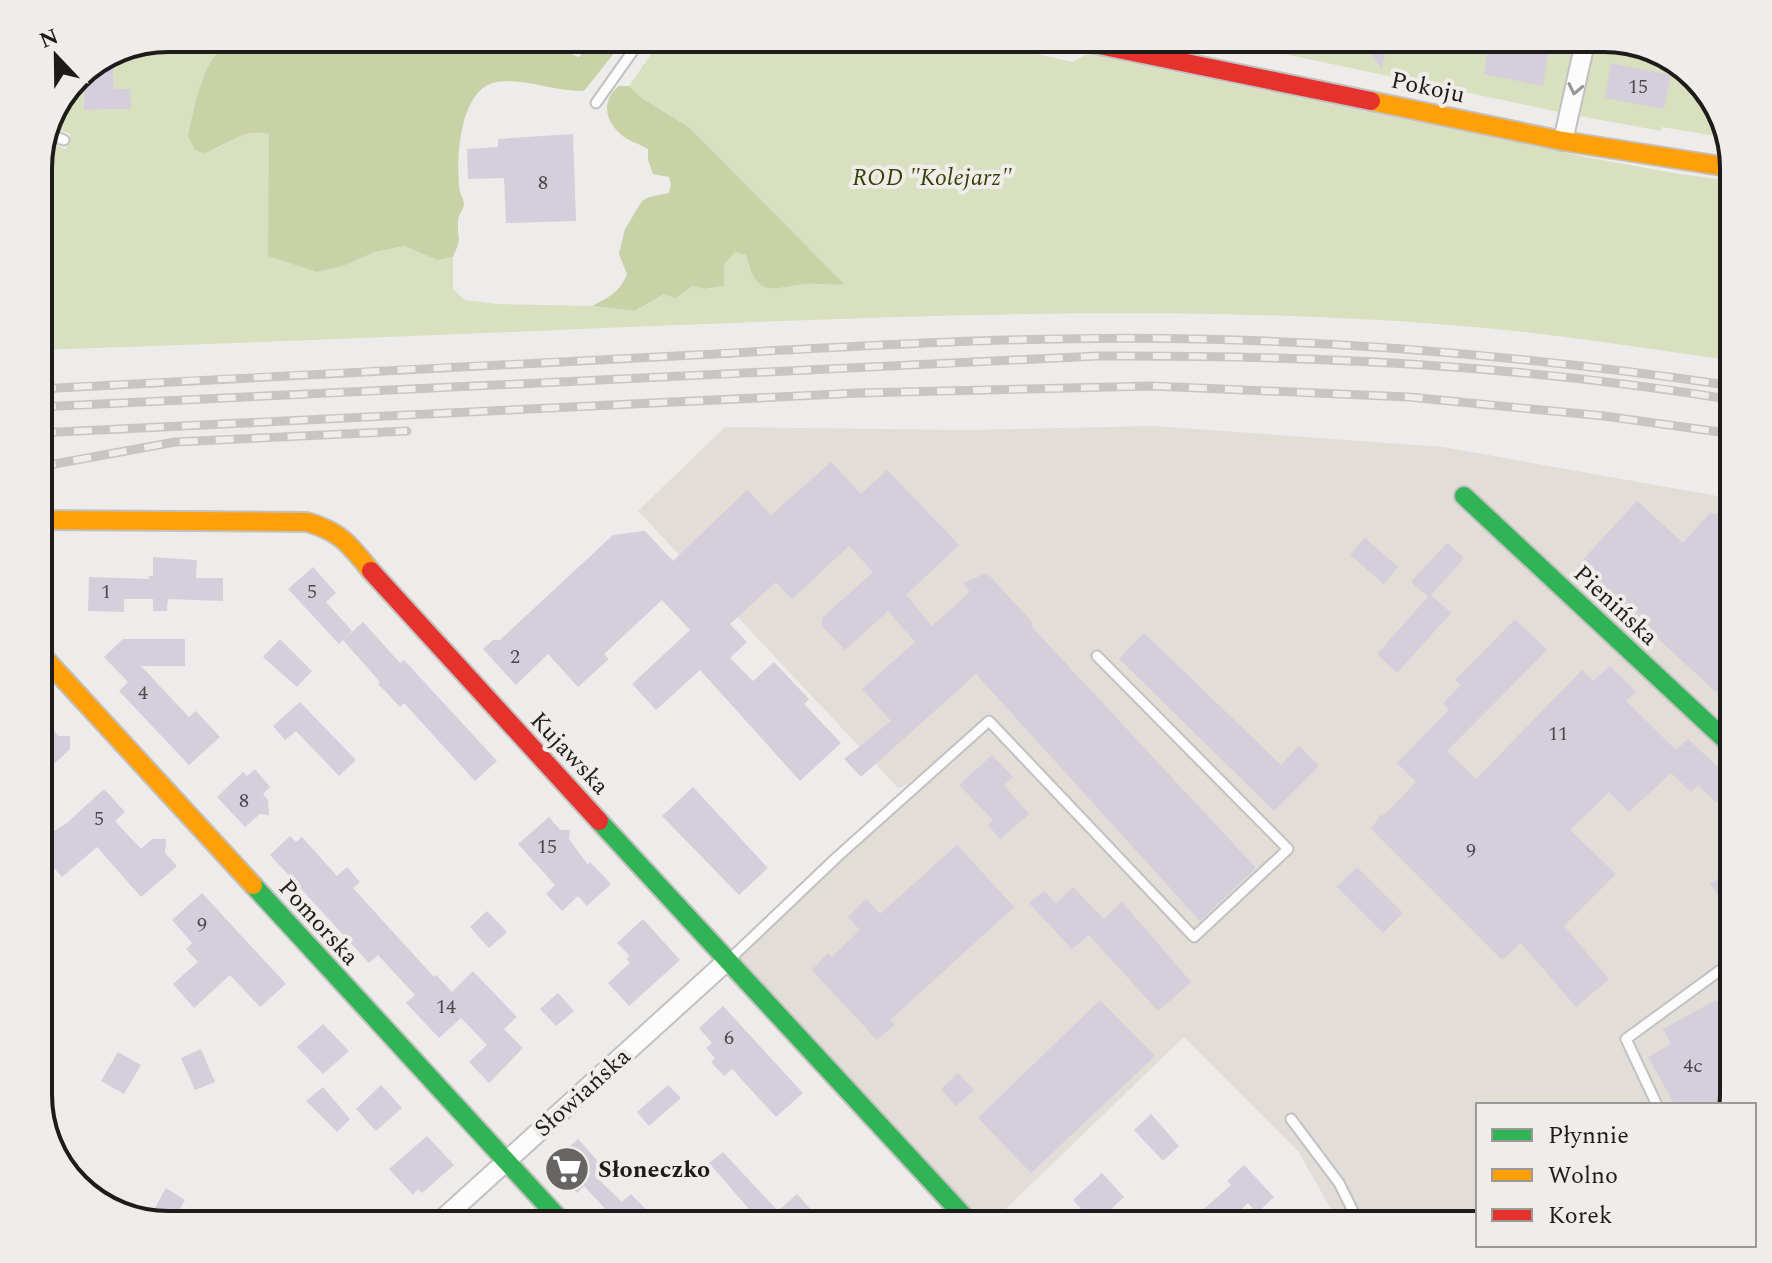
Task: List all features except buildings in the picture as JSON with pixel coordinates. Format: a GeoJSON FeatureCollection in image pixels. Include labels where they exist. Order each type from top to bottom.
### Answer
{"type":"FeatureCollection","features":[{"type":"Feature","properties":{"kind":"street","name":"Pokoju"},"geometry":{"type":"LineString","coordinates":[[1176,52],[1563,141],[1720,166]]}},
{"type":"Feature","properties":{"kind":"street"},"geometry":{"type":"LineString","coordinates":[[1563,141],[1583,52]]}},
{"type":"Feature","properties":{"kind":"street","name":"Pienińska"},"geometry":{"type":"LineString","coordinates":[[1464,496],[1720,735]]}},
{"type":"Feature","properties":{"kind":"street","name":"Kujawska"},"geometry":{"type":"LineString","coordinates":[[52,520],[307,522],[331,529],[348,543],[405,610],[959,1211]]}},
{"type":"Feature","properties":{"kind":"street","name":"Pomorska"},"geometry":{"type":"LineString","coordinates":[[52,666],[552,1211]]}},
{"type":"Feature","properties":{"kind":"street","name":"Słowiańska"},"geometry":{"type":"LineString","coordinates":[[451,1211],[728,960]]}},
{"type":"Feature","properties":{"kind":"lane"},"geometry":{"type":"LineString","coordinates":[[596,103],[632,52]]}},
{"type":"Feature","properties":{"kind":"lane"},"geometry":{"type":"LineString","coordinates":[[57,137],[64,140]]}},
{"type":"Feature","properties":{"kind":"lane"},"geometry":{"type":"LineString","coordinates":[[728,960],[989,721],[1194,937],[1288,849],[1097,656]]}},
{"type":"Feature","properties":{"kind":"lane"},"geometry":{"type":"LineString","coordinates":[[1656,1103],[1626,1039],[1720,970]]}},
{"type":"Feature","properties":{"kind":"lane"},"geometry":{"type":"LineString","coordinates":[[1291,1119],[1339,1183],[1353,1211]]}},
{"type":"Feature","properties":{"kind":"shaded area"},"geometry":{"type":"Polygon","coordinates":[[[1154,426],[1443,447],[1720,496],[1719,1103],[1476,1103],[1476,1211],[1332,1211],[1298,1151],[1184,1037],[1004,1211],[962,1211],[731,960],[928,777],[898,788],[638,511],[725,427],[967,430],[1154,426]]]}},
{"type":"Feature","properties":{"kind":"green space","name":"ROD \"Kolejarz\""},"geometry":{"type":"Polygon","coordinates":[[[168,52],[233,52],[214,150],[247,134],[270,134],[296,265],[317,272],[343,266],[375,252],[406,246],[437,260],[453,257],[453,289],[465,300],[636,311],[664,294],[683,293],[693,286],[705,289],[724,286],[724,264],[735,251],[746,255],[754,278],[766,287],[843,284],[690,128],[642,98],[629,86],[652,52],[1027,52],[1073,62],[1087,54],[1586,157],[1720,179],[1720,359],[1475,327],[1343,318],[1153,313],[868,318],[52,349],[54,145],[66,149],[71,134],[59,130],[78,96],[83,96],[84,110],[130,109],[130,89],[114,89],[113,67],[124,61],[145,54],[168,52]]]}},
{"type":"Feature","properties":{"kind":"green space"},"geometry":{"type":"Polygon","coordinates":[[[218,52],[567,52],[579,57],[583,52],[615,52],[584,91],[508,81],[484,87],[474,97],[467,111],[459,146],[460,192],[464,204],[458,219],[459,241],[453,257],[437,260],[405,246],[375,252],[343,266],[317,272],[268,256],[269,134],[243,135],[204,153],[195,150],[188,136],[201,84],[218,52]]]}},
{"type":"Feature","properties":{"kind":"green space"},"geometry":{"type":"Polygon","coordinates":[[[1274,52],[1572,52],[1559,112],[1274,52]]]}},
{"type":"Feature","properties":{"kind":"green space"},"geometry":{"type":"Polygon","coordinates":[[[1592,52],[1627,54],[1675,76],[1700,104],[1715,136],[1662,127],[1661,131],[1579,116],[1592,52]]]}},
{"type":"Feature","properties":{"kind":"green space"},"geometry":{"type":"Polygon","coordinates":[[[619,86],[629,86],[642,98],[690,128],[844,284],[766,288],[755,278],[746,255],[735,252],[724,264],[724,286],[704,289],[693,286],[675,298],[664,294],[635,311],[592,306],[613,294],[627,274],[619,254],[625,229],[642,201],[669,193],[671,185],[669,177],[653,174],[648,149],[624,137],[609,119],[609,98],[619,86]]]}},
{"type":"Feature","properties":{"kind":"railway"},"geometry":{"type":"LineString","coordinates":[[52,388],[884,345],[1136,338],[1266,341],[1400,349],[1600,368],[1720,384]]}},
{"type":"Feature","properties":{"kind":"railway"},"geometry":{"type":"LineString","coordinates":[[52,406],[1098,356],[1417,364],[1576,378],[1720,398]]}},
{"type":"Feature","properties":{"kind":"railway"},"geometry":{"type":"LineString","coordinates":[[52,432],[859,393],[1152,386],[1409,397],[1604,416],[1720,432]]}},
{"type":"Feature","properties":{"kind":"railway"},"geometry":{"type":"LineString","coordinates":[[52,464],[175,442],[407,431]]}},
{"type":"Feature","properties":{"kind":"traffic: fast"},"geometry":{"type":"LineString","coordinates":[[1464,496],[1720,735]]}},
{"type":"Feature","properties":{"kind":"traffic: fast"},"geometry":{"type":"LineString","coordinates":[[599,821],[959,1211]]}},
{"type":"Feature","properties":{"kind":"traffic: fast"},"geometry":{"type":"LineString","coordinates":[[253,885],[552,1211]]}},
{"type":"Feature","properties":{"kind":"traffic: slow"},"geometry":{"type":"LineString","coordinates":[[1371,101],[1563,141],[1720,166]]}},
{"type":"Feature","properties":{"kind":"traffic: slow"},"geometry":{"type":"LineString","coordinates":[[52,520],[307,522],[344,540],[371,571]]}},
{"type":"Feature","properties":{"kind":"traffic: slow"},"geometry":{"type":"LineString","coordinates":[[52,666],[253,885]]}},
{"type":"Feature","properties":{"kind":"traffic: jam"},"geometry":{"type":"LineString","coordinates":[[1133,52],[1371,101]]}},
{"type":"Feature","properties":{"kind":"traffic: jam"},"geometry":{"type":"LineString","coordinates":[[371,571],[599,821]]}},
{"type":"Feature","properties":{"kind":"place","name":"Słoneczko"},"geometry":{"type":"Point","coordinates":[567,1169]}}]}
